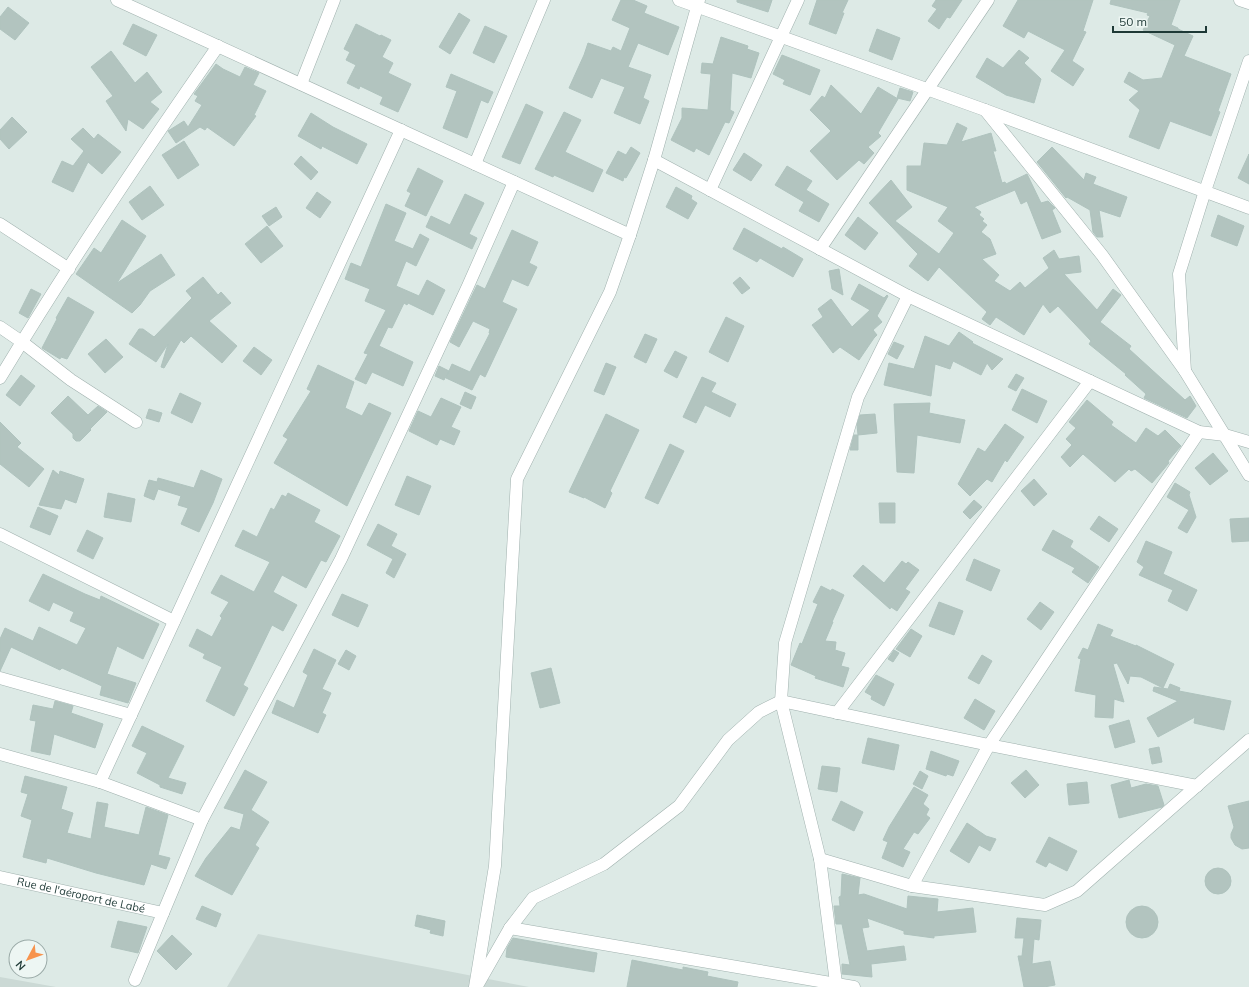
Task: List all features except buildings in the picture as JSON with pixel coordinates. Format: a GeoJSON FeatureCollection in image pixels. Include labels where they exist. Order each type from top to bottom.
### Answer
{"type":"FeatureCollection","features":[{"type":"Feature","properties":{"kind":"street"},"geometry":{"type":"LineString","coordinates":[[117,0],[630,235]]}},
{"type":"Feature","properties":{"kind":"street"},"geometry":{"type":"LineString","coordinates":[[301,84],[334,0]]}},
{"type":"Feature","properties":{"kind":"street"},"geometry":{"type":"LineString","coordinates":[[475,164],[544,0]]}},
{"type":"Feature","properties":{"kind":"street"},"geometry":{"type":"LineString","coordinates":[[678,0],[698,3],[780,36],[1249,208]]}},
{"type":"Feature","properties":{"kind":"street"},"geometry":{"type":"LineString","coordinates":[[710,190],[780,36],[798,0]]}},
{"type":"Feature","properties":{"kind":"street"},"geometry":{"type":"LineString","coordinates":[[820,249],[988,0]]}},
{"type":"Feature","properties":{"kind":"street"},"geometry":{"type":"LineString","coordinates":[[1240,0],[1249,3]]}},
{"type":"Feature","properties":{"kind":"street"},"geometry":{"type":"LineString","coordinates":[[476,987],[495,866],[517,479],[610,292],[654,160],[698,3]]}},
{"type":"Feature","properties":{"kind":"street"},"geometry":{"type":"LineString","coordinates":[[0,378],[149,144],[218,46]]}},
{"type":"Feature","properties":{"kind":"street"},"geometry":{"type":"LineString","coordinates":[[1185,371],[1179,274],[1205,191],[1249,61]]}},
{"type":"Feature","properties":{"kind":"street"},"geometry":{"type":"LineString","coordinates":[[985,110],[1102,255],[1185,371],[1249,475]]}},
{"type":"Feature","properties":{"kind":"street"},"geometry":{"type":"LineString","coordinates":[[100,782],[402,130]]}},
{"type":"Feature","properties":{"kind":"street"},"geometry":{"type":"LineString","coordinates":[[654,160],[908,296],[1199,432],[1224,435],[1249,442]]}},
{"type":"Feature","properties":{"kind":"street"},"geometry":{"type":"LineString","coordinates":[[135,980],[202,820],[341,559],[468,286],[514,182]]}},
{"type":"Feature","properties":{"kind":"street"},"geometry":{"type":"LineString","coordinates":[[0,224],[69,269]]}},
{"type":"Feature","properties":{"kind":"street"},"geometry":{"type":"LineString","coordinates":[[836,983],[820,859],[781,701],[785,642],[858,397],[908,296]]}},
{"type":"Feature","properties":{"kind":"street"},"geometry":{"type":"LineString","coordinates":[[0,327],[71,380],[136,422]]}},
{"type":"Feature","properties":{"kind":"street"},"geometry":{"type":"LineString","coordinates":[[837,713],[1090,381]]}},
{"type":"Feature","properties":{"kind":"street"},"geometry":{"type":"LineString","coordinates":[[912,886],[989,745],[1199,432]]}},
{"type":"Feature","properties":{"kind":"street"},"geometry":{"type":"LineString","coordinates":[[0,534],[174,622]]}},
{"type":"Feature","properties":{"kind":"street"},"geometry":{"type":"LineString","coordinates":[[0,678],[131,715]]}},
{"type":"Feature","properties":{"kind":"street"},"geometry":{"type":"LineString","coordinates":[[476,987],[510,928],[533,898],[604,864],[679,806],[728,740],[759,712],[781,701],[989,745],[1197,786]]}},
{"type":"Feature","properties":{"kind":"street"},"geometry":{"type":"LineString","coordinates":[[820,859],[912,886],[1044,905],[1077,891],[1249,740]]}},
{"type":"Feature","properties":{"kind":"street"},"geometry":{"type":"LineString","coordinates":[[0,754],[100,782],[202,820]]}},
{"type":"Feature","properties":{"kind":"street","name":"Rue de l'aéroport de Labé"},"geometry":{"type":"LineString","coordinates":[[0,877],[163,913]]}},
{"type":"Feature","properties":{"kind":"street"},"geometry":{"type":"LineString","coordinates":[[510,928],[854,987]]}},
{"type":"Feature","properties":{"kind":"shaded area"},"geometry":{"type":"Polygon","coordinates":[[[258,934],[529,987],[227,987],[258,934]]]}},
{"type":"Feature","properties":{"kind":"shaded area"},"geometry":{"type":"Polygon","coordinates":[[[0,977],[56,987],[0,987],[0,977]]]}}]}
